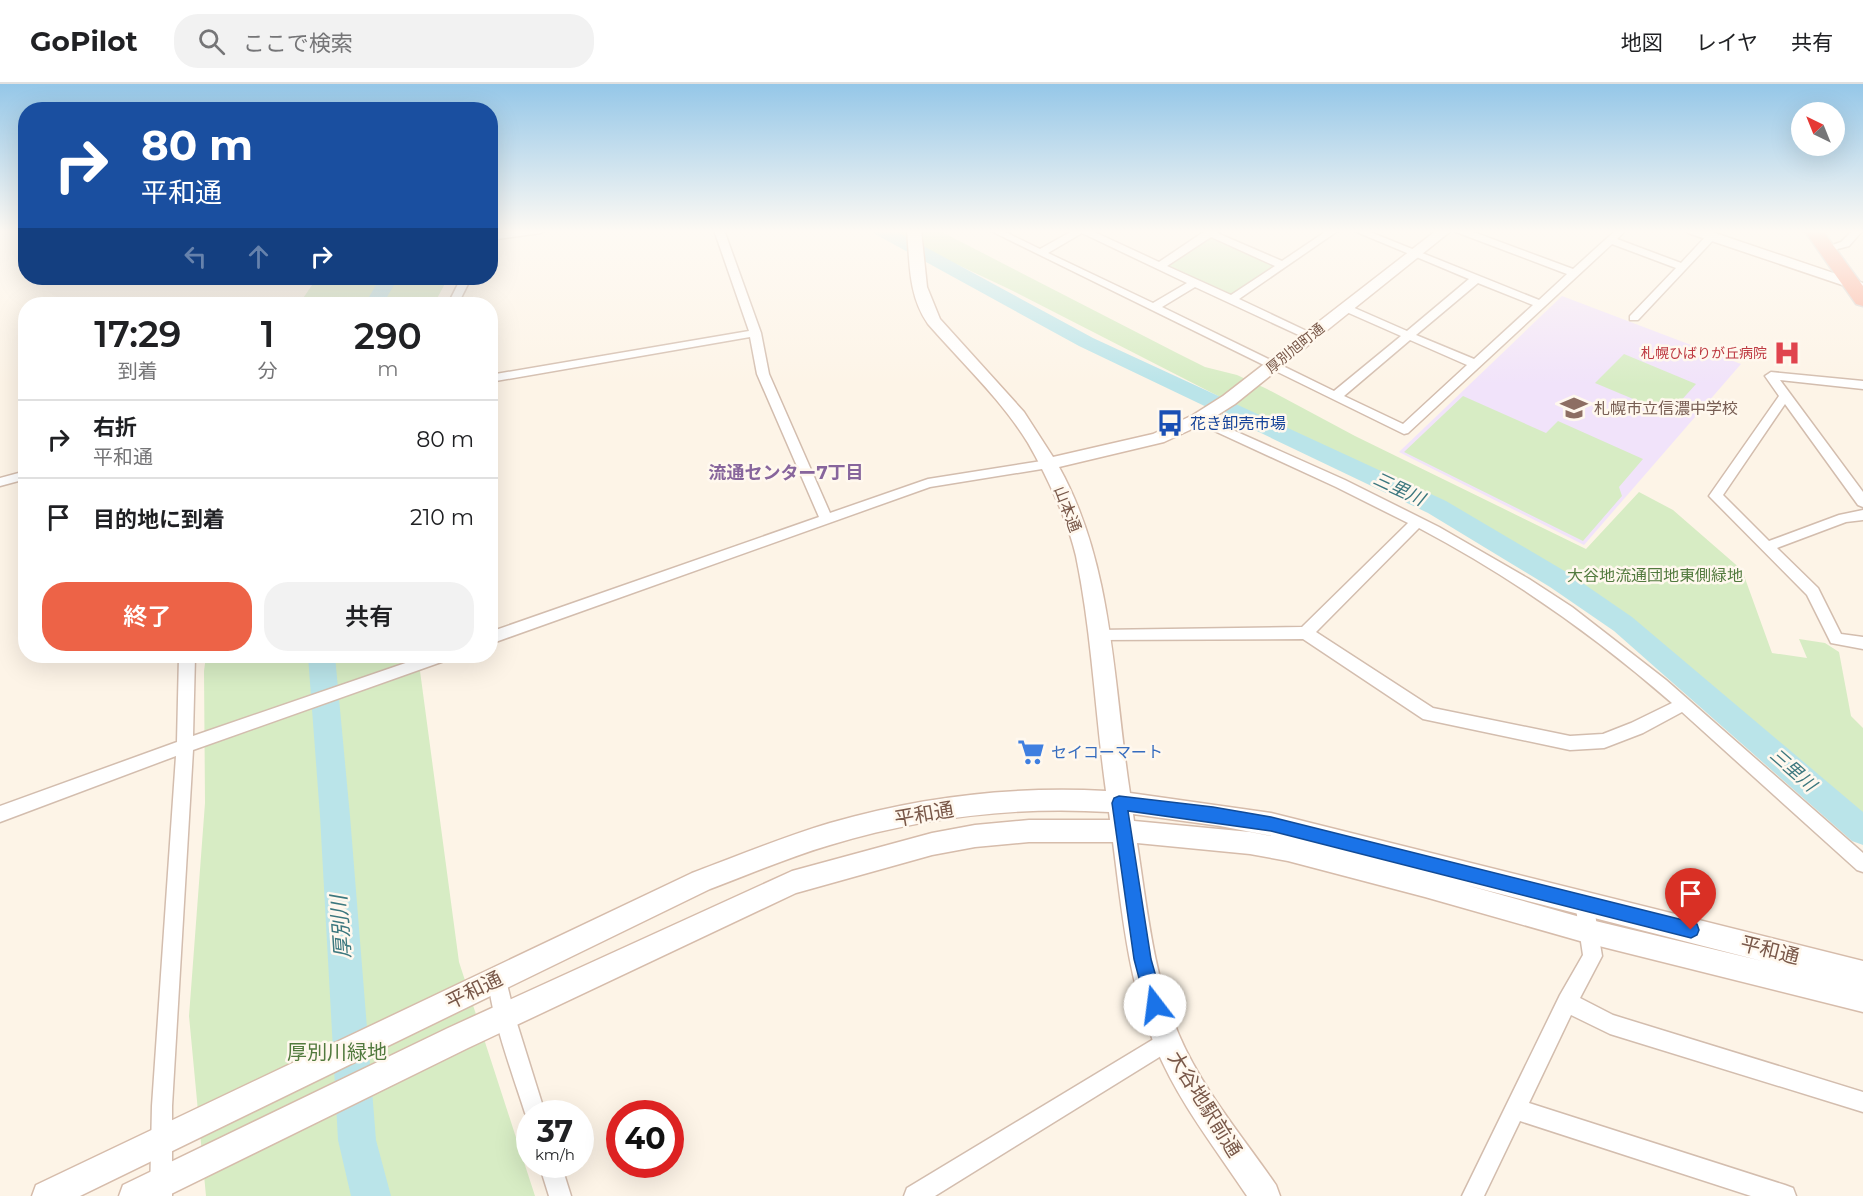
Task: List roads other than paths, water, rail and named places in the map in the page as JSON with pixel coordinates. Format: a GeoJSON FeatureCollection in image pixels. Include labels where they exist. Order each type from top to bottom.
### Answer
{"type":"FeatureCollection","features":[{"type":"Feature","properties":{"kind":"highway"},"geometry":{"type":"LineString","coordinates":[[1857,286],[1863,300]]}},
{"type":"Feature","properties":{"kind":"street"},"geometry":{"type":"LineString","coordinates":[[737,282],[754,333],[763,374],[826,518]]}},
{"type":"Feature","properties":{"kind":"street","name":"山本通"},"geometry":{"type":"LineString","coordinates":[[917,282],[922,303],[933,321],[1018,416],[1059,484],[1085,554],[1099,636],[1123,831]]}},
{"type":"Feature","properties":{"kind":"street"},"geometry":{"type":"LineString","coordinates":[[1098,282],[1404,430],[1565,282]]}},
{"type":"Feature","properties":{"kind":"street"},"geometry":{"type":"LineString","coordinates":[[1231,300],[1257,282]]}},
{"type":"Feature","properties":{"kind":"street","name":"厚別旭町通"},"geometry":{"type":"LineString","coordinates":[[1048,464],[1158,438],[1214,409],[1379,282]]}},
{"type":"Feature","properties":{"kind":"street"},"geometry":{"type":"LineString","coordinates":[[1335,397],[1472,282]]}},
{"type":"Feature","properties":{"kind":"street"},"geometry":{"type":"LineString","coordinates":[[1486,282],[1540,304]]}},
{"type":"Feature","properties":{"kind":"street"},"geometry":{"type":"LineString","coordinates":[[1634,318],[1668,282]]}},
{"type":"Feature","properties":{"kind":"street"},"geometry":{"type":"LineString","coordinates":[[1153,309],[1194,283],[1309,336]]}},
{"type":"Feature","properties":{"kind":"street"},"geometry":{"type":"LineString","coordinates":[[1346,308],[1477,364]]}},
{"type":"Feature","properties":{"kind":"street"},"geometry":{"type":"LineString","coordinates":[[498,378],[754,333]]}},
{"type":"Feature","properties":{"kind":"street"},"geometry":{"type":"LineString","coordinates":[[1863,385],[1771,376],[1863,502]]}},
{"type":"Feature","properties":{"kind":"street"},"geometry":{"type":"LineString","coordinates":[[1785,396],[1716,496],[1814,592],[1836,639],[1863,643]]}},
{"type":"Feature","properties":{"kind":"street"},"geometry":{"type":"LineString","coordinates":[[1214,409],[1320,472],[1485,558],[1568,611],[1683,704],[1863,864]]}},
{"type":"Feature","properties":{"kind":"street"},"geometry":{"type":"LineString","coordinates":[[498,635],[928,483],[1048,464]]}},
{"type":"Feature","properties":{"kind":"street"},"geometry":{"type":"LineString","coordinates":[[0,482],[18,477]]}},
{"type":"Feature","properties":{"kind":"street"},"geometry":{"type":"LineString","coordinates":[[1769,546],[1844,518],[1863,515]]}},
{"type":"Feature","properties":{"kind":"street"},"geometry":{"type":"LineString","coordinates":[[1306,633],[1416,522]]}},
{"type":"Feature","properties":{"kind":"street"},"geometry":{"type":"LineString","coordinates":[[1099,636],[1306,633],[1429,714],[1570,743],[1604,741],[1637,728],[1683,704]]}},
{"type":"Feature","properties":{"kind":"street"},"geometry":{"type":"LineString","coordinates":[[151,1192],[161,1140],[185,746],[187,663]]}},
{"type":"Feature","properties":{"kind":"street"},"geometry":{"type":"LineString","coordinates":[[0,814],[421,663]]}},
{"type":"Feature","properties":{"kind":"street","name":"平和通"},"geometry":{"type":"LineString","coordinates":[[46,1196],[702,881],[851,828],[978,806],[1063,800],[1119,803],[1213,814],[1271,824],[1863,974]]}},
{"type":"Feature","properties":{"kind":"street","name":"平和通"},"geometry":{"type":"LineString","coordinates":[[151,1192],[233,1147],[458,1038],[792,883],[932,843],[975,836],[1029,831],[1123,831],[1250,843],[1288,850],[1425,885],[1587,932],[1863,999]]}},
{"type":"Feature","properties":{"kind":"street","name":"大谷地駅前通"},"geometry":{"type":"LineString","coordinates":[[1123,831],[1142,959],[1167,1041],[1189,1084],[1265,1196]]}},
{"type":"Feature","properties":{"kind":"street"},"geometry":{"type":"LineString","coordinates":[[1473,1196],[1567,1002],[1593,956],[1587,932],[1584,902]]}},
{"type":"Feature","properties":{"kind":"street"},"geometry":{"type":"LineString","coordinates":[[497,979],[505,1017],[531,1100]]}},
{"type":"Feature","properties":{"kind":"street"},"geometry":{"type":"LineString","coordinates":[[1567,1002],[1610,1024],[1863,1102]]}},
{"type":"Feature","properties":{"kind":"street"},"geometry":{"type":"LineString","coordinates":[[915,1196],[1167,1041]]}},
{"type":"Feature","properties":{"kind":"street"},"geometry":{"type":"LineString","coordinates":[[1514,1109],[1785,1196]]}},
{"type":"Feature","properties":{"kind":"street"},"geometry":{"type":"LineString","coordinates":[[554,1178],[560,1196]]}},
{"type":"Feature","properties":{"kind":"waterway","name":"三里川"},"geometry":{"type":"LineString","coordinates":[[976,282],[1086,342],[1437,507],[1559,580],[1623,624],[1863,831]]}},
{"type":"Feature","properties":{"kind":"waterway","name":"厚別川"},"geometry":{"type":"LineString","coordinates":[[378,297],[385,285]]}},
{"type":"Feature","properties":{"kind":"waterway","name":"厚別川"},"geometry":{"type":"LineString","coordinates":[[322,663],[335,816],[357,1140],[371,1196]]}},
{"type":"Feature","properties":{"kind":"place","name":"札幌ひばりが丘病院"},"geometry":{"type":"Point","coordinates":[1787,353]}},
{"type":"Feature","properties":{"kind":"place","name":"札幌市立信濃中学校"},"geometry":{"type":"Point","coordinates":[1574,408]}},
{"type":"Feature","properties":{"kind":"place","name":"花き卸売市場"},"geometry":{"type":"Point","coordinates":[1170,423]}},
{"type":"Feature","properties":{"kind":"place","name":"セイコーマート"},"geometry":{"type":"Point","coordinates":[1031,752]}},
{"type":"Feature","properties":{"kind":"district","name":"流通センター7丁目"},"geometry":{"type":"Point","coordinates":[786,473]}},
{"type":"Feature","properties":{"kind":"park label","name":"大谷地流通団地東側緑地"},"geometry":{"type":"Point","coordinates":[1655,575]}},
{"type":"Feature","properties":{"kind":"park label","name":"厚別川緑地"},"geometry":{"type":"Point","coordinates":[337,1052]}}]}
